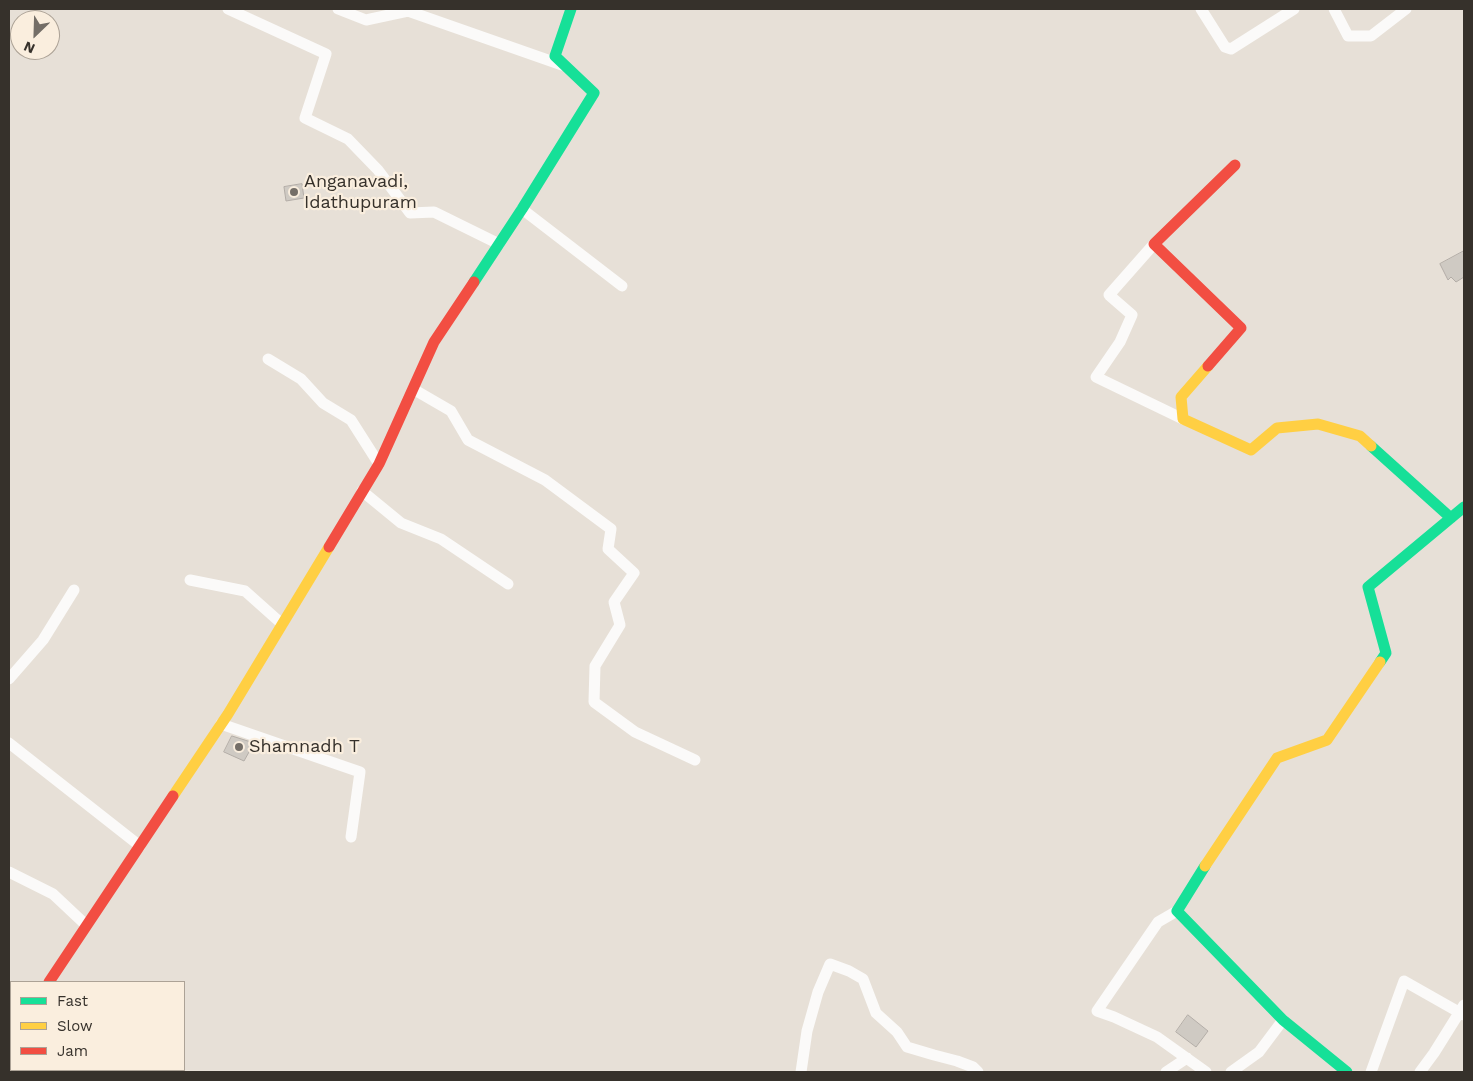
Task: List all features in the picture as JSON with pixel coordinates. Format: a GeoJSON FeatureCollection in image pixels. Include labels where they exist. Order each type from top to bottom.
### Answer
{"type":"FeatureCollection","features":[{"type":"Feature","properties":{"kind":"street"},"geometry":{"type":"LineString","coordinates":[[230,9],[326,54],[305,118],[348,138],[378,170],[410,213],[434,212],[499,244]]}},
{"type":"Feature","properties":{"kind":"street"},"geometry":{"type":"LineString","coordinates":[[338,9],[366,20],[408,10],[566,67]]}},
{"type":"Feature","properties":{"kind":"street"},"geometry":{"type":"LineString","coordinates":[[51,981],[86,924],[221,724],[379,464],[434,342],[522,209],[594,93],[555,56],[571,9]]}},
{"type":"Feature","properties":{"kind":"street"},"geometry":{"type":"LineString","coordinates":[[1201,9],[1225,47],[1231,49],[1294,9]]}},
{"type":"Feature","properties":{"kind":"street"},"geometry":{"type":"LineString","coordinates":[[1334,9],[1348,36],[1371,36],[1406,9]]}},
{"type":"Feature","properties":{"kind":"street"},"geometry":{"type":"LineString","coordinates":[[1235,164],[1154,244],[1109,295],[1132,315],[1120,342],[1096,377],[1205,430],[1252,450],[1276,428],[1318,424],[1360,436],[1451,518]]}},
{"type":"Feature","properties":{"kind":"street"},"geometry":{"type":"LineString","coordinates":[[522,209],[622,286]]}},
{"type":"Feature","properties":{"kind":"street"},"geometry":{"type":"LineString","coordinates":[[1154,244],[1241,328],[1181,397],[1184,419]]}},
{"type":"Feature","properties":{"kind":"street"},"geometry":{"type":"LineString","coordinates":[[268,359],[301,379],[323,403],[351,420],[379,464]]}},
{"type":"Feature","properties":{"kind":"street"},"geometry":{"type":"LineString","coordinates":[[413,389],[450,411],[468,440],[545,480],[611,529],[608,549],[634,573],[614,602],[620,626],[595,666],[594,702],[635,732],[696,760]]}},
{"type":"Feature","properties":{"kind":"street"},"geometry":{"type":"LineString","coordinates":[[362,492],[401,523],[441,539],[508,584]]}},
{"type":"Feature","properties":{"kind":"street"},"geometry":{"type":"LineString","coordinates":[[1206,1072],[1157,1037],[1114,1017],[1097,1012],[1158,922],[1177,911],[1222,839],[1277,758],[1327,740],[1386,653],[1368,587],[1464,507]]}},
{"type":"Feature","properties":{"kind":"street"},"geometry":{"type":"LineString","coordinates":[[190,580],[245,590],[282,624]]}},
{"type":"Feature","properties":{"kind":"street"},"geometry":{"type":"LineString","coordinates":[[9,679],[42,640],[74,590]]}},
{"type":"Feature","properties":{"kind":"street"},"geometry":{"type":"LineString","coordinates":[[221,724],[360,772],[351,837]]}},
{"type":"Feature","properties":{"kind":"street"},"geometry":{"type":"LineString","coordinates":[[9,743],[140,846]]}},
{"type":"Feature","properties":{"kind":"street"},"geometry":{"type":"LineString","coordinates":[[9,872],[53,894],[86,924]]}},
{"type":"Feature","properties":{"kind":"street"},"geometry":{"type":"LineString","coordinates":[[1177,911],[1283,1020],[1346,1072]]}},
{"type":"Feature","properties":{"kind":"street"},"geometry":{"type":"LineString","coordinates":[[801,1072],[807,1031],[818,992],[830,964],[850,971],[863,979],[876,1013],[898,1032],[907,1047],[957,1061],[973,1067],[978,1072]]}},
{"type":"Feature","properties":{"kind":"street"},"geometry":{"type":"LineString","coordinates":[[1371,1072],[1404,982],[1463,1011],[1420,1072]]}},
{"type":"Feature","properties":{"kind":"street"},"geometry":{"type":"LineString","coordinates":[[1231,1072],[1259,1052],[1283,1020]]}},
{"type":"Feature","properties":{"kind":"street"},"geometry":{"type":"LineString","coordinates":[[1166,1072],[1187,1058]]}},
{"type":"Feature","properties":{"kind":"building","name":"Anganavadi, Idathupuram"},"geometry":{"type":"Polygon","coordinates":[[[302,184],[304,198],[286,201],[284,187],[302,184]]]}},
{"type":"Feature","properties":{"kind":"building"},"geometry":{"type":"Polygon","coordinates":[[[1464,251],[1464,277],[1456,282],[1451,277],[1448,280],[1440,264],[1464,251]]]}},
{"type":"Feature","properties":{"kind":"building","name":"Shamnadh T"},"geometry":{"type":"Polygon","coordinates":[[[232,736],[254,743],[244,761],[224,752],[232,736]]]}},
{"type":"Feature","properties":{"kind":"building"},"geometry":{"type":"Polygon","coordinates":[[[1188,1015],[1208,1031],[1196,1047],[1176,1032],[1188,1015]]]}},
{"type":"Feature","properties":{"kind":"traffic: fast"},"geometry":{"type":"LineString","coordinates":[[474,282],[594,93],[555,56],[571,9]]}},
{"type":"Feature","properties":{"kind":"traffic: fast"},"geometry":{"type":"LineString","coordinates":[[1371,446],[1451,518]]}},
{"type":"Feature","properties":{"kind":"traffic: fast"},"geometry":{"type":"LineString","coordinates":[[1380,662],[1386,653],[1368,587],[1464,507]]}},
{"type":"Feature","properties":{"kind":"traffic: fast"},"geometry":{"type":"LineString","coordinates":[[1205,866],[1177,911],[1283,1020],[1347,1072]]}},
{"type":"Feature","properties":{"kind":"traffic: slow"},"geometry":{"type":"LineString","coordinates":[[1208,366],[1181,397],[1183,419],[1251,450],[1277,428],[1318,424],[1360,436],[1371,446]]}},
{"type":"Feature","properties":{"kind":"traffic: slow"},"geometry":{"type":"LineString","coordinates":[[173,796],[228,714],[329,547]]}},
{"type":"Feature","properties":{"kind":"traffic: slow"},"geometry":{"type":"LineString","coordinates":[[1205,866],[1277,758],[1327,740],[1380,662]]}},
{"type":"Feature","properties":{"kind":"traffic: jam"},"geometry":{"type":"LineString","coordinates":[[1208,366],[1241,328],[1154,244],[1235,165]]}},
{"type":"Feature","properties":{"kind":"traffic: jam"},"geometry":{"type":"LineString","coordinates":[[329,547],[379,464],[434,342],[474,282]]}},
{"type":"Feature","properties":{"kind":"traffic: jam"},"geometry":{"type":"LineString","coordinates":[[50,981],[173,796]]}},
{"type":"Feature","properties":{"kind":"place","name":"Anganavadi, Idathupuram"},"geometry":{"type":"Point","coordinates":[294,192]}},
{"type":"Feature","properties":{"kind":"place","name":"Shamnadh T"},"geometry":{"type":"Point","coordinates":[239,747]}}]}
